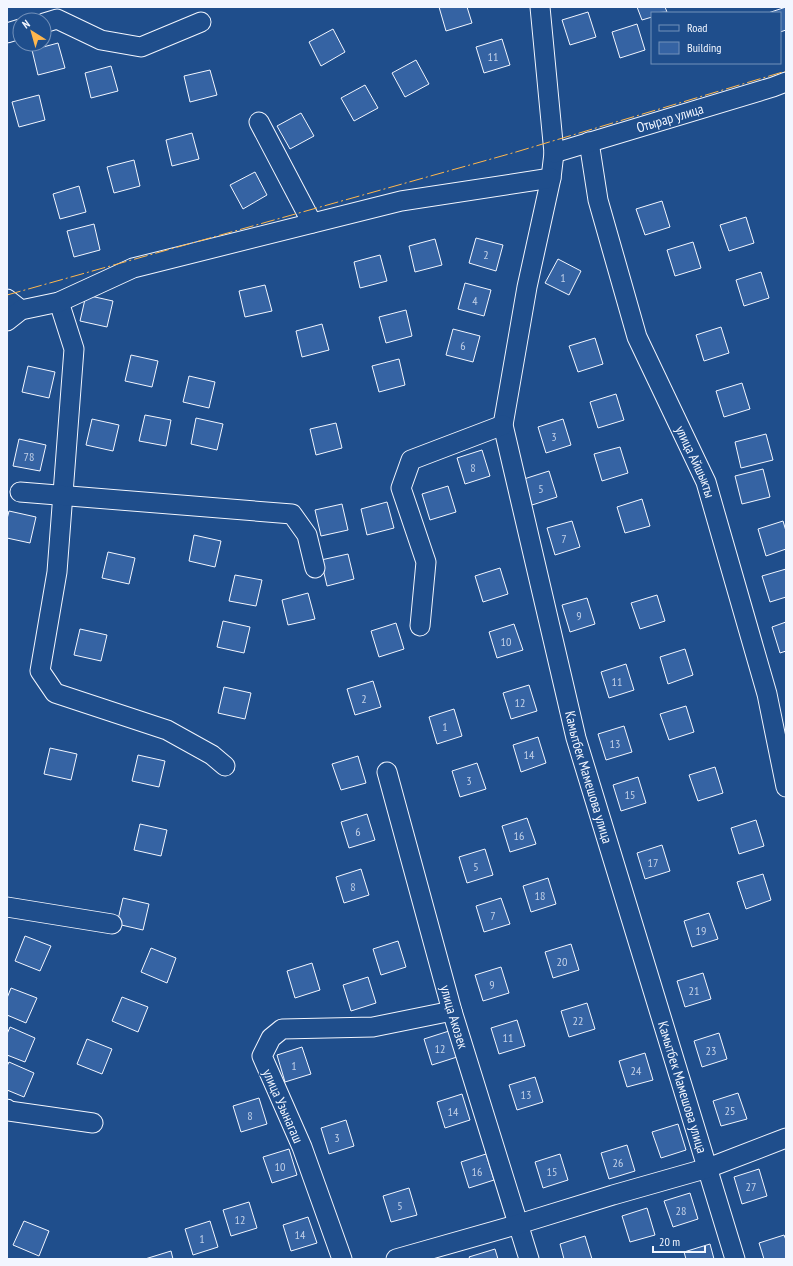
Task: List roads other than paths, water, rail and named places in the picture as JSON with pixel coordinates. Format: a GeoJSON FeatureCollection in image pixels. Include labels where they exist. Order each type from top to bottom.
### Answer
{"type":"FeatureCollection","features":[{"type":"Feature","properties":{"kind":"street","name":"Камытбек Мамешова улица"},"geometry":{"type":"LineString","coordinates":[[540,7],[554,153],[551,178],[528,287],[503,425],[576,738],[735,1259]]}},
{"type":"Feature","properties":{"kind":"street"},"geometry":{"type":"LineString","coordinates":[[52,21],[57,19],[101,40],[141,47],[201,22]]}},
{"type":"Feature","properties":{"kind":"street","name":"Отырар улица"},"geometry":{"type":"LineString","coordinates":[[554,153],[786,82]]}},
{"type":"Feature","properties":{"kind":"street"},"geometry":{"type":"LineString","coordinates":[[259,122],[312,223]]}},
{"type":"Feature","properties":{"kind":"street","name":"улица Айшыкты"},"geometry":{"type":"LineString","coordinates":[[589,142],[598,200],[637,337],[706,482],[767,694],[786,787]]}},
{"type":"Feature","properties":{"kind":"street"},"geometry":{"type":"LineString","coordinates":[[12,310],[59,302],[133,268],[401,201],[551,178]]}},
{"type":"Feature","properties":{"kind":"street"},"geometry":{"type":"LineString","coordinates":[[59,302],[74,349],[57,572],[40,671],[54,693],[167,730],[212,755],[225,766]]}},
{"type":"Feature","properties":{"kind":"street"},"geometry":{"type":"LineString","coordinates":[[420,626],[426,562],[401,488],[411,460],[503,425]]}},
{"type":"Feature","properties":{"kind":"street"},"geometry":{"type":"LineString","coordinates":[[20,492],[292,514],[307,536],[315,568]]}},
{"type":"Feature","properties":{"kind":"street","name":"улица Акозек"},"geometry":{"type":"LineString","coordinates":[[387,772],[452,1011],[529,1259]]}},
{"type":"Feature","properties":{"kind":"street"},"geometry":{"type":"LineString","coordinates":[[7,907],[112,924]]}},
{"type":"Feature","properties":{"kind":"street","name":"улица Узынагаш"},"geometry":{"type":"LineString","coordinates":[[342,1259],[302,1147],[262,1056],[271,1038],[282,1029],[373,1027],[452,1011]]}},
{"type":"Feature","properties":{"kind":"street"},"geometry":{"type":"LineString","coordinates":[[7,1108],[9,1111],[93,1123]]}},
{"type":"Feature","properties":{"kind":"street"},"geometry":{"type":"LineString","coordinates":[[396,1259],[519,1224],[613,1194],[708,1168],[786,1138]]}}]}
